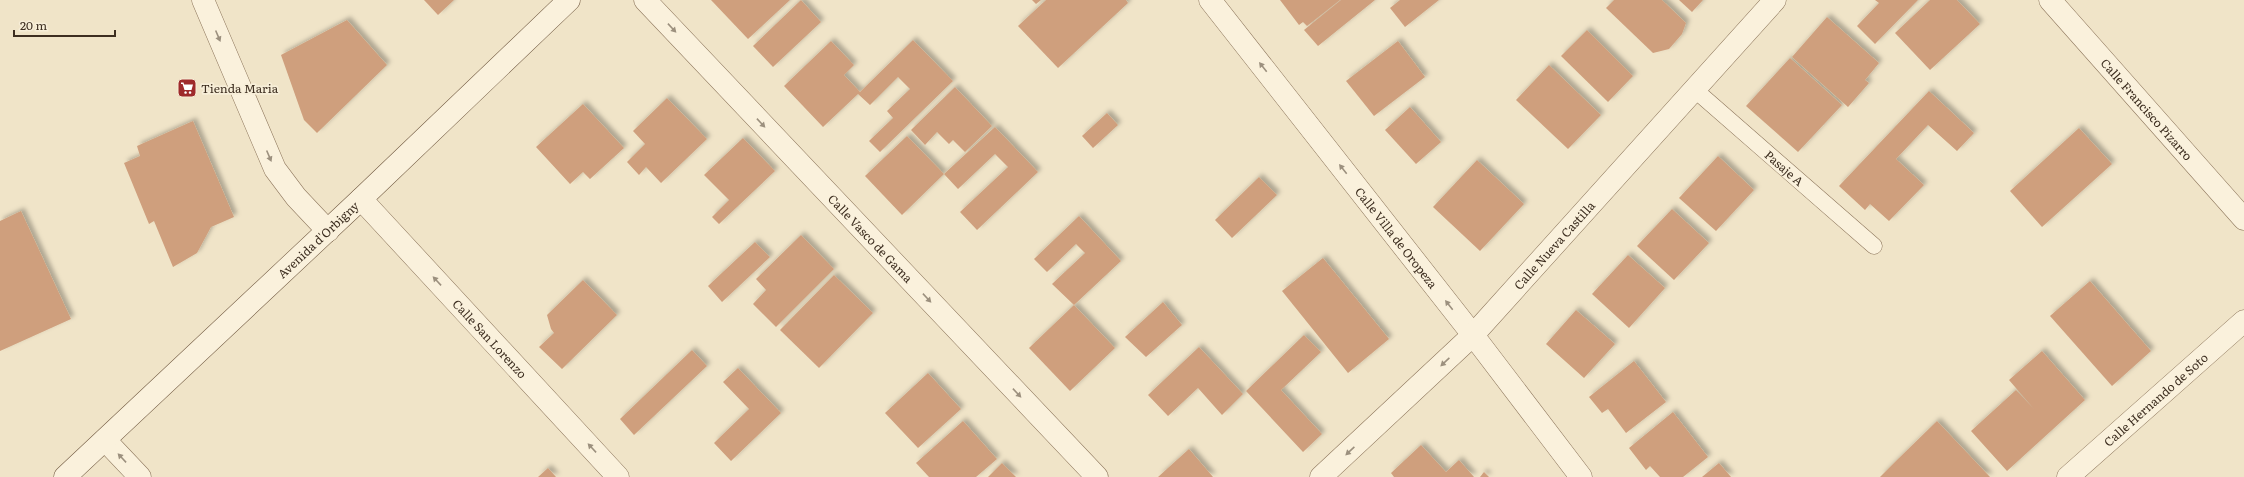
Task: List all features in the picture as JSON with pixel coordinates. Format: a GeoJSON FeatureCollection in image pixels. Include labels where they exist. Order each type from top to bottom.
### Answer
{"type":"FeatureCollection","features":[{"type":"Feature","properties":{"kind":"street"},"geometry":{"type":"LineString","coordinates":[[203,0],[275,169],[296,197],[328,231]]}},
{"type":"Feature","properties":{"kind":"street","name":"Avenida d'Orbigny"},"geometry":{"type":"LineString","coordinates":[[65,477],[362,199],[569,0]]}},
{"type":"Feature","properties":{"kind":"street","name":"Calle Vasco de Gama"},"geometry":{"type":"LineString","coordinates":[[645,0],[1097,477]]}},
{"type":"Feature","properties":{"kind":"street","name":"Calle Villa de Oropeza"},"geometry":{"type":"LineString","coordinates":[[1210,0],[1473,335],[1581,477]]}},
{"type":"Feature","properties":{"kind":"street","name":"Calle Nueva Castilla"},"geometry":{"type":"LineString","coordinates":[[1321,477],[1473,335],[1775,0]]}},
{"type":"Feature","properties":{"kind":"street","name":"Calle Francisco Pizarro"},"geometry":{"type":"LineString","coordinates":[[2050,0],[2244,219]]}},
{"type":"Feature","properties":{"kind":"street","name":"Calle San Lorenzo"},"geometry":{"type":"LineString","coordinates":[[362,199],[618,477]]}},
{"type":"Feature","properties":{"kind":"street","name":"Calle Hernando de Soto"},"geometry":{"type":"LineString","coordinates":[[2068,477],[2244,321]]}},
{"type":"Feature","properties":{"kind":"street"},"geometry":{"type":"LineString","coordinates":[[104,440],[140,477]]}},
{"type":"Feature","properties":{"kind":"lane","name":"Pasaje A"},"geometry":{"type":"LineString","coordinates":[[1694,89],[1874,246]]}},
{"type":"Feature","properties":{"kind":"building"},"geometry":{"type":"Polygon","coordinates":[[[424,0],[454,0],[438,15],[424,0]]]}},
{"type":"Feature","properties":{"kind":"building"},"geometry":{"type":"Polygon","coordinates":[[[711,0],[790,0],[748,39],[711,0]]]}},
{"type":"Feature","properties":{"kind":"building"},"geometry":{"type":"Polygon","coordinates":[[[801,0],[821,22],[773,67],[753,46],[801,0]]]}},
{"type":"Feature","properties":{"kind":"building"},"geometry":{"type":"Polygon","coordinates":[[[1032,0],[1041,0],[1036,4],[1032,0]]]}},
{"type":"Feature","properties":{"kind":"building"},"geometry":{"type":"Polygon","coordinates":[[[1046,0],[1126,0],[1128,3],[1058,68],[1018,26],[1046,0]]]}},
{"type":"Feature","properties":{"kind":"building"},"geometry":{"type":"Polygon","coordinates":[[[1280,0],[1340,0],[1307,26],[1303,22],[1299,25],[1280,0]]]}},
{"type":"Feature","properties":{"kind":"building"},"geometry":{"type":"Polygon","coordinates":[[[1341,0],[1375,0],[1318,46],[1304,30],[1341,0]]]}},
{"type":"Feature","properties":{"kind":"building"},"geometry":{"type":"Polygon","coordinates":[[[1400,0],[1439,0],[1405,27],[1390,8],[1400,0]]]}},
{"type":"Feature","properties":{"kind":"building"},"geometry":{"type":"Polygon","coordinates":[[[1614,0],[1662,0],[1686,23],[1682,34],[1669,49],[1653,53],[1606,8],[1614,0]]]}},
{"type":"Feature","properties":{"kind":"building"},"geometry":{"type":"Polygon","coordinates":[[[1679,0],[1703,0],[1692,12],[1679,0]]]}},
{"type":"Feature","properties":{"kind":"building"},"geometry":{"type":"Polygon","coordinates":[[[1875,0],[1918,0],[1875,44],[1857,26],[1879,3],[1875,0]]]}},
{"type":"Feature","properties":{"kind":"building"},"geometry":{"type":"Polygon","coordinates":[[[1930,0],[1957,0],[1980,24],[1930,70],[1895,33],[1930,0]]]}},
{"type":"Feature","properties":{"kind":"building"},"geometry":{"type":"Polygon","coordinates":[[[1827,17],[1879,63],[1865,80],[1869,83],[1848,107],[1792,57],[1827,17]]]}},
{"type":"Feature","properties":{"kind":"building"},"geometry":{"type":"Polygon","coordinates":[[[347,20],[387,65],[317,133],[304,120],[281,55],[347,20]]]}},
{"type":"Feature","properties":{"kind":"building"},"geometry":{"type":"Polygon","coordinates":[[[1587,30],[1633,76],[1608,102],[1561,56],[1587,30]]]}},
{"type":"Feature","properties":{"kind":"building"},"geometry":{"type":"Polygon","coordinates":[[[913,40],[953,81],[880,152],[869,141],[893,118],[887,111],[910,89],[898,77],[870,105],[858,94],[823,127],[784,86],[831,41],[854,65],[844,75],[860,92],[913,40]]]}},
{"type":"Feature","properties":{"kind":"building"},"geometry":{"type":"Polygon","coordinates":[[[1398,41],[1425,77],[1374,116],[1346,81],[1398,41]]]}},
{"type":"Feature","properties":{"kind":"building"},"geometry":{"type":"Polygon","coordinates":[[[1790,58],[1842,105],[1798,152],[1746,106],[1790,58]]]}},
{"type":"Feature","properties":{"kind":"building"},"geometry":{"type":"Polygon","coordinates":[[[1549,65],[1601,115],[1568,149],[1516,100],[1549,65]]]}},
{"type":"Feature","properties":{"kind":"building"},"geometry":{"type":"Polygon","coordinates":[[[955,87],[992,126],[965,152],[953,140],[949,144],[937,132],[925,145],[911,130],[955,87]]]}},
{"type":"Feature","properties":{"kind":"building"},"geometry":{"type":"Polygon","coordinates":[[[1929,91],[1974,133],[1957,151],[1928,125],[1896,159],[1924,185],[1889,221],[1870,204],[1865,210],[1839,186],[1929,91]]]}},
{"type":"Feature","properties":{"kind":"building"},"geometry":{"type":"Polygon","coordinates":[[[667,98],[707,139],[661,183],[646,167],[639,175],[627,162],[645,144],[633,131],[667,98]]]}},
{"type":"Feature","properties":{"kind":"building"},"geometry":{"type":"Polygon","coordinates":[[[583,104],[624,148],[590,179],[583,172],[570,184],[536,147],[583,104]]]}},
{"type":"Feature","properties":{"kind":"building"},"geometry":{"type":"Polygon","coordinates":[[[1410,107],[1441,142],[1416,164],[1385,130],[1410,107]]]}},
{"type":"Feature","properties":{"kind":"building"},"geometry":{"type":"Polygon","coordinates":[[[1107,113],[1118,125],[1093,148],[1082,136],[1107,113]]]}},
{"type":"Feature","properties":{"kind":"building"},"geometry":{"type":"Polygon","coordinates":[[[193,121],[234,217],[211,227],[197,253],[173,267],[154,221],[149,224],[124,163],[140,156],[137,146],[193,121]]]}},
{"type":"Feature","properties":{"kind":"building"},"geometry":{"type":"Polygon","coordinates":[[[995,127],[1038,172],[977,230],[960,212],[1008,167],[995,154],[958,189],[944,174],[995,127]]]}},
{"type":"Feature","properties":{"kind":"building"},"geometry":{"type":"Polygon","coordinates":[[[2079,128],[2112,164],[2042,227],[2010,191],[2079,128]]]}},
{"type":"Feature","properties":{"kind":"building"},"geometry":{"type":"Polygon","coordinates":[[[907,136],[944,174],[902,215],[865,176],[907,136]]]}},
{"type":"Feature","properties":{"kind":"building"},"geometry":{"type":"Polygon","coordinates":[[[743,138],[775,171],[719,224],[712,217],[729,200],[704,175],[743,138]]]}},
{"type":"Feature","properties":{"kind":"building"},"geometry":{"type":"Polygon","coordinates":[[[1718,156],[1754,190],[1716,231],[1679,198],[1718,156]]]}},
{"type":"Feature","properties":{"kind":"building"},"geometry":{"type":"Polygon","coordinates":[[[1477,160],[1524,204],[1480,251],[1433,207],[1477,160]]]}},
{"type":"Feature","properties":{"kind":"building"},"geometry":{"type":"Polygon","coordinates":[[[1259,177],[1277,195],[1232,238],[1215,220],[1259,177]]]}},
{"type":"Feature","properties":{"kind":"building"},"geometry":{"type":"Polygon","coordinates":[[[1672,209],[1709,243],[1674,280],[1637,246],[1672,209]]]}},
{"type":"Feature","properties":{"kind":"building"},"geometry":{"type":"Polygon","coordinates":[[[21,211],[71,319],[0,351],[0,221],[21,211]]]}},
{"type":"Feature","properties":{"kind":"building"},"geometry":{"type":"Polygon","coordinates":[[[1079,216],[1121,261],[1074,305],[1052,284],[1085,253],[1076,244],[1047,272],[1034,259],[1079,216]]]}},
{"type":"Feature","properties":{"kind":"building"},"geometry":{"type":"Polygon","coordinates":[[[801,235],[834,269],[776,327],[753,304],[766,290],[756,279],[801,235]]]}},
{"type":"Feature","properties":{"kind":"building"},"geometry":{"type":"Polygon","coordinates":[[[755,242],[770,257],[722,302],[708,286],[755,242]]]}},
{"type":"Feature","properties":{"kind":"building"},"geometry":{"type":"Polygon","coordinates":[[[1628,255],[1665,288],[1629,328],[1592,294],[1628,255]]]}},
{"type":"Feature","properties":{"kind":"building"},"geometry":{"type":"Polygon","coordinates":[[[1323,258],[1389,339],[1348,373],[1282,291],[1323,258]]]}},
{"type":"Feature","properties":{"kind":"building"},"geometry":{"type":"Polygon","coordinates":[[[834,275],[873,313],[819,368],[780,330],[834,275]]]}},
{"type":"Feature","properties":{"kind":"building"},"geometry":{"type":"Polygon","coordinates":[[[583,280],[617,315],[562,369],[539,347],[554,333],[551,329],[547,315],[583,280]]]}},
{"type":"Feature","properties":{"kind":"building"},"geometry":{"type":"Polygon","coordinates":[[[2090,281],[2151,351],[2112,386],[2050,316],[2090,281]]]}},
{"type":"Feature","properties":{"kind":"building"},"geometry":{"type":"Polygon","coordinates":[[[1163,302],[1182,325],[1146,357],[1125,337],[1163,302]]]}},
{"type":"Feature","properties":{"kind":"building"},"geometry":{"type":"Polygon","coordinates":[[[1074,305],[1115,348],[1070,391],[1029,348],[1074,305]]]}},
{"type":"Feature","properties":{"kind":"building"},"geometry":{"type":"Polygon","coordinates":[[[1576,310],[1615,344],[1584,378],[1546,344],[1576,310]]]}},
{"type":"Feature","properties":{"kind":"building"},"geometry":{"type":"Polygon","coordinates":[[[1304,335],[1321,352],[1281,390],[1322,434],[1303,452],[1246,391],[1304,335]]]}},
{"type":"Feature","properties":{"kind":"building"},"geometry":{"type":"Polygon","coordinates":[[[1199,347],[1243,394],[1222,415],[1198,388],[1168,416],[1148,395],[1199,347]]]}},
{"type":"Feature","properties":{"kind":"building"},"geometry":{"type":"Polygon","coordinates":[[[692,350],[707,366],[634,435],[620,419],[692,350]]]}},
{"type":"Feature","properties":{"kind":"building"},"geometry":{"type":"Polygon","coordinates":[[[2042,351],[2085,400],[2007,471],[1971,431],[2016,390],[2034,409],[2009,380],[2042,351]]]}},
{"type":"Feature","properties":{"kind":"building"},"geometry":{"type":"Polygon","coordinates":[[[1634,361],[1666,402],[1626,433],[1608,409],[1602,413],[1589,397],[1634,361]]]}},
{"type":"Feature","properties":{"kind":"building"},"geometry":{"type":"Polygon","coordinates":[[[738,368],[781,413],[731,461],[714,443],[749,409],[723,382],[738,368]]]}},
{"type":"Feature","properties":{"kind":"building"},"geometry":{"type":"Polygon","coordinates":[[[928,373],[961,409],[918,448],[885,413],[928,373]]]}},
{"type":"Feature","properties":{"kind":"building"},"geometry":{"type":"Polygon","coordinates":[[[1673,412],[1708,457],[1683,477],[1660,477],[1650,466],[1646,470],[1629,448],[1673,412]]]}},
{"type":"Feature","properties":{"kind":"building"},"geometry":{"type":"Polygon","coordinates":[[[963,421],[997,459],[976,477],[929,477],[916,463],[963,421]]]}},
{"type":"Feature","properties":{"kind":"building"},"geometry":{"type":"Polygon","coordinates":[[[1937,421],[1990,477],[1880,477],[1897,460],[1937,421]]]}},
{"type":"Feature","properties":{"kind":"building"},"geometry":{"type":"Polygon","coordinates":[[[1421,445],[1446,472],[1459,460],[1474,477],[1394,477],[1391,473],[1421,445]]]}},
{"type":"Feature","properties":{"kind":"building"},"geometry":{"type":"Polygon","coordinates":[[[1189,449],[1213,477],[1158,477],[1189,449]]]}},
{"type":"Feature","properties":{"kind":"building"},"geometry":{"type":"Polygon","coordinates":[[[1002,463],[1016,477],[988,477],[1002,463]]]}},
{"type":"Feature","properties":{"kind":"building"},"geometry":{"type":"Polygon","coordinates":[[[1719,463],[1731,477],[1702,477],[1719,463]]]}},
{"type":"Feature","properties":{"kind":"building"},"geometry":{"type":"Polygon","coordinates":[[[548,468],[556,477],[538,477],[548,468]]]}},
{"type":"Feature","properties":{"kind":"building"},"geometry":{"type":"Polygon","coordinates":[[[1484,472],[1489,477],[1480,477],[1484,472]]]}},
{"type":"Feature","properties":{"kind":"place","name":"Tienda Maria"},"geometry":{"type":"Point","coordinates":[187,88]}}]}
